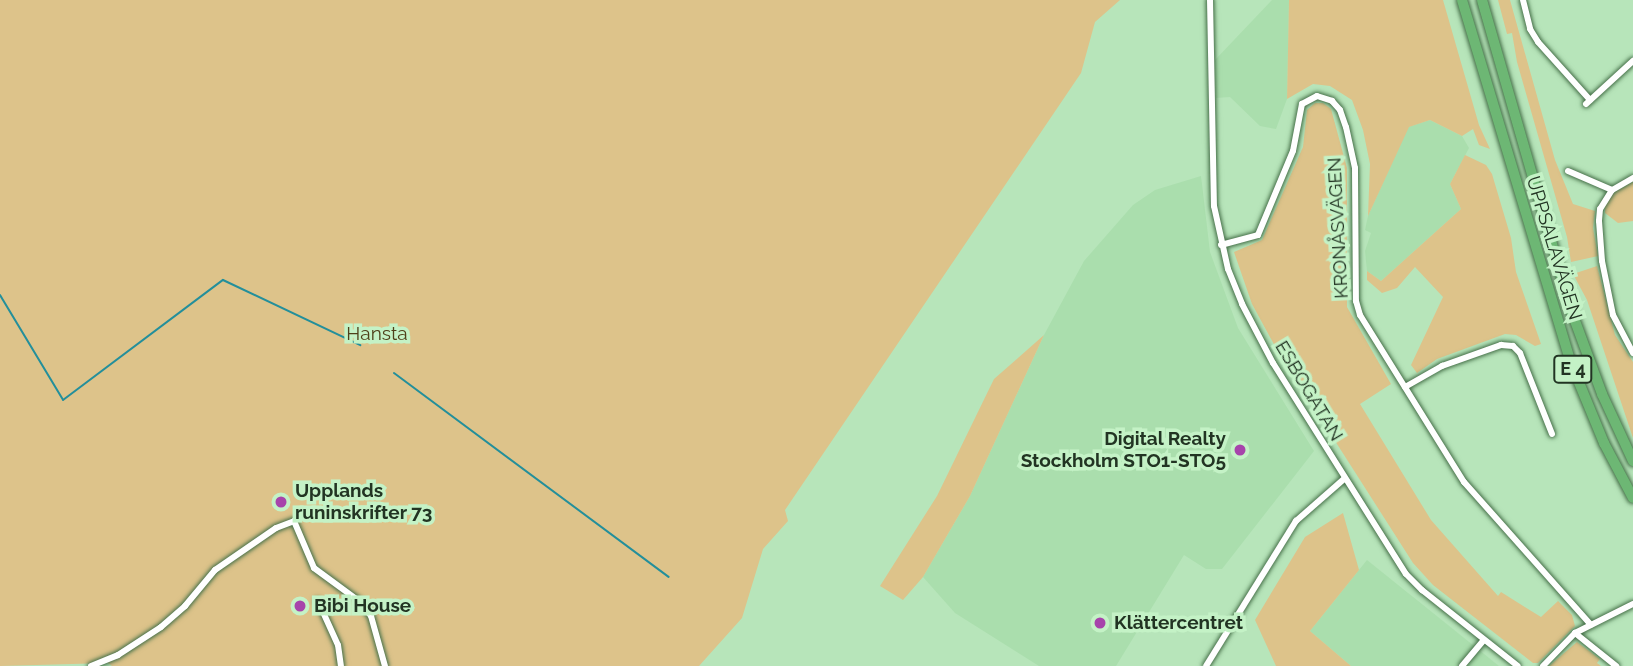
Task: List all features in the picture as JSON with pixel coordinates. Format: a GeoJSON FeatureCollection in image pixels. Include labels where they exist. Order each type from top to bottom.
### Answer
{"type":"FeatureCollection","features":[{"type":"Feature","properties":{"kind":"highway"},"geometry":{"type":"LineString","coordinates":[[1455,0],[1492,100]]}},
{"type":"Feature","properties":{"kind":"highway","name":"UPPSALAVÄGEN"},"geometry":{"type":"LineString","coordinates":[[1462,0],[1571,363],[1604,443],[1633,498]]}},
{"type":"Feature","properties":{"kind":"highway","name":"UPPSALAVÄGEN"},"geometry":{"type":"LineString","coordinates":[[1482,0],[1572,310],[1602,394],[1633,461]]}},
{"type":"Feature","properties":{"kind":"street","name":"ESBOGATAN"},"geometry":{"type":"LineString","coordinates":[[1210,0],[1212,184],[1221,245],[1228,269],[1257,336],[1344,479],[1406,574],[1518,666]]}},
{"type":"Feature","properties":{"kind":"street"},"geometry":{"type":"LineString","coordinates":[[1523,0],[1530,29],[1538,42],[1588,102],[1633,61]]}},
{"type":"Feature","properties":{"kind":"street","name":"KRONÅSVÄGEN"},"geometry":{"type":"LineString","coordinates":[[1221,245],[1258,235],[1293,151],[1302,104],[1317,96],[1332,101],[1340,110],[1355,168],[1356,301],[1360,315],[1471,492],[1591,625]]}},
{"type":"Feature","properties":{"kind":"street"},"geometry":{"type":"LineString","coordinates":[[1568,171],[1612,190]]}},
{"type":"Feature","properties":{"kind":"street"},"geometry":{"type":"LineString","coordinates":[[1633,178],[1612,190],[1600,209],[1602,261],[1613,315],[1633,353]]}},
{"type":"Feature","properties":{"kind":"street"},"geometry":{"type":"LineString","coordinates":[[1405,387],[1442,366],[1501,345],[1513,346],[1520,354],[1552,433]]}},
{"type":"Feature","properties":{"kind":"street"},"geometry":{"type":"LineString","coordinates":[[1206,666],[1296,521],[1344,479]]}},
{"type":"Feature","properties":{"kind":"street"},"geometry":{"type":"LineString","coordinates":[[91,666],[118,655],[161,627],[185,606],[215,570],[276,528],[294,521],[314,568],[359,601],[371,616],[386,666]]}},
{"type":"Feature","properties":{"kind":"street"},"geometry":{"type":"LineString","coordinates":[[318,601],[338,645],[341,666]]}},
{"type":"Feature","properties":{"kind":"street"},"geometry":{"type":"LineString","coordinates":[[1544,666],[1575,634],[1633,604]]}},
{"type":"Feature","properties":{"kind":"street"},"geometry":{"type":"LineString","coordinates":[[1575,634],[1616,666]]}},
{"type":"Feature","properties":{"kind":"street"},"geometry":{"type":"LineString","coordinates":[[1462,666],[1484,640]]}},
{"type":"Feature","properties":{"kind":"shaded area"},"geometry":{"type":"Polygon","coordinates":[[[1272,0],[1289,0],[1287,99],[1276,129],[1260,126],[1230,97],[1216,98],[1215,60],[1272,0]]]}},
{"type":"Feature","properties":{"kind":"shaded area"},"geometry":{"type":"Polygon","coordinates":[[[1430,120],[1462,136],[1469,148],[1450,184],[1461,209],[1381,281],[1367,271],[1365,251],[1371,233],[1365,230],[1368,216],[1408,127],[1430,120]]]}},
{"type":"Feature","properties":{"kind":"shaded area"},"geometry":{"type":"Polygon","coordinates":[[[1201,176],[1210,252],[1238,328],[1314,451],[1222,569],[1206,569],[1184,555],[1116,666],[1039,666],[955,613],[923,577],[970,496],[1044,335],[1084,261],[1133,205],[1155,190],[1201,176]]]}},
{"type":"Feature","properties":{"kind":"shaded area"},"geometry":{"type":"Polygon","coordinates":[[[1367,560],[1499,666],[1351,666],[1310,631],[1367,560]]]}},
{"type":"Feature","properties":{"kind":"green space","name":"Hansta"},"geometry":{"type":"Polygon","coordinates":[[[0,0],[1120,0],[1095,22],[1081,73],[785,510],[788,521],[763,549],[742,618],[699,666],[112,666],[108,663],[0,666],[0,0]]]}},
{"type":"Feature","properties":{"kind":"green space"},"geometry":{"type":"Polygon","coordinates":[[[1289,0],[1443,0],[1479,125],[1490,149],[1479,145],[1473,129],[1462,136],[1430,120],[1409,127],[1368,216],[1370,164],[1363,130],[1352,100],[1330,86],[1313,84],[1287,99],[1289,0]]]}},
{"type":"Feature","properties":{"kind":"green space"},"geometry":{"type":"Polygon","coordinates":[[[1498,0],[1510,0],[1555,160],[1573,204],[1595,211],[1593,228],[1598,256],[1571,262],[1567,237],[1517,62],[1512,33],[1507,34],[1498,0]]]}},
{"type":"Feature","properties":{"kind":"green space"},"geometry":{"type":"Polygon","coordinates":[[[1315,103],[1323,103],[1331,109],[1347,168],[1347,307],[1391,384],[1360,404],[1431,520],[1498,596],[1501,592],[1541,617],[1558,601],[1572,615],[1575,626],[1538,663],[1533,663],[1433,585],[1413,563],[1277,350],[1252,304],[1234,252],[1262,240],[1303,147],[1307,110],[1315,103]]]}},
{"type":"Feature","properties":{"kind":"green space"},"geometry":{"type":"Polygon","coordinates":[[[1465,155],[1486,165],[1492,174],[1511,238],[1516,272],[1541,344],[1535,346],[1516,335],[1505,334],[1437,359],[1417,373],[1411,365],[1443,297],[1415,267],[1397,288],[1382,293],[1367,280],[1367,271],[1381,281],[1461,209],[1450,184],[1465,155]]]}},
{"type":"Feature","properties":{"kind":"green space"},"geometry":{"type":"Polygon","coordinates":[[[1633,182],[1633,221],[1618,223],[1605,213],[1605,204],[1611,194],[1633,182]]]}},
{"type":"Feature","properties":{"kind":"green space"},"geometry":{"type":"Polygon","coordinates":[[[1597,266],[1615,335],[1633,362],[1633,438],[1587,300],[1573,274],[1597,266]]]}},
{"type":"Feature","properties":{"kind":"green space"},"geometry":{"type":"Polygon","coordinates":[[[1044,335],[970,496],[923,577],[903,600],[880,586],[937,496],[994,379],[1044,335]]]}},
{"type":"Feature","properties":{"kind":"green space"},"geometry":{"type":"Polygon","coordinates":[[[1343,513],[1359,570],[1310,631],[1351,666],[1276,666],[1255,620],[1305,537],[1343,513]]]}},
{"type":"Feature","properties":{"kind":"green space"},"geometry":{"type":"Polygon","coordinates":[[[1577,642],[1600,659],[1597,663],[1601,666],[1549,666],[1577,642]]]}},
{"type":"Feature","properties":{"kind":"waterway"},"geometry":{"type":"LineString","coordinates":[[0,295],[63,400],[223,280],[360,345]]}},
{"type":"Feature","properties":{"kind":"waterway"},"geometry":{"type":"LineString","coordinates":[[394,373],[669,577]]}},
{"type":"Feature","properties":{"kind":"place","name":"Digital Realty Stockholm STO1-STO5"},"geometry":{"type":"Point","coordinates":[1240,450]}},
{"type":"Feature","properties":{"kind":"place","name":"Upplands runinskrifter 73"},"geometry":{"type":"Point","coordinates":[281,502]}},
{"type":"Feature","properties":{"kind":"place","name":"Bibi House"},"geometry":{"type":"Point","coordinates":[300,606]}},
{"type":"Feature","properties":{"kind":"place","name":"Klättercentret"},"geometry":{"type":"Point","coordinates":[1100,623]}}]}
